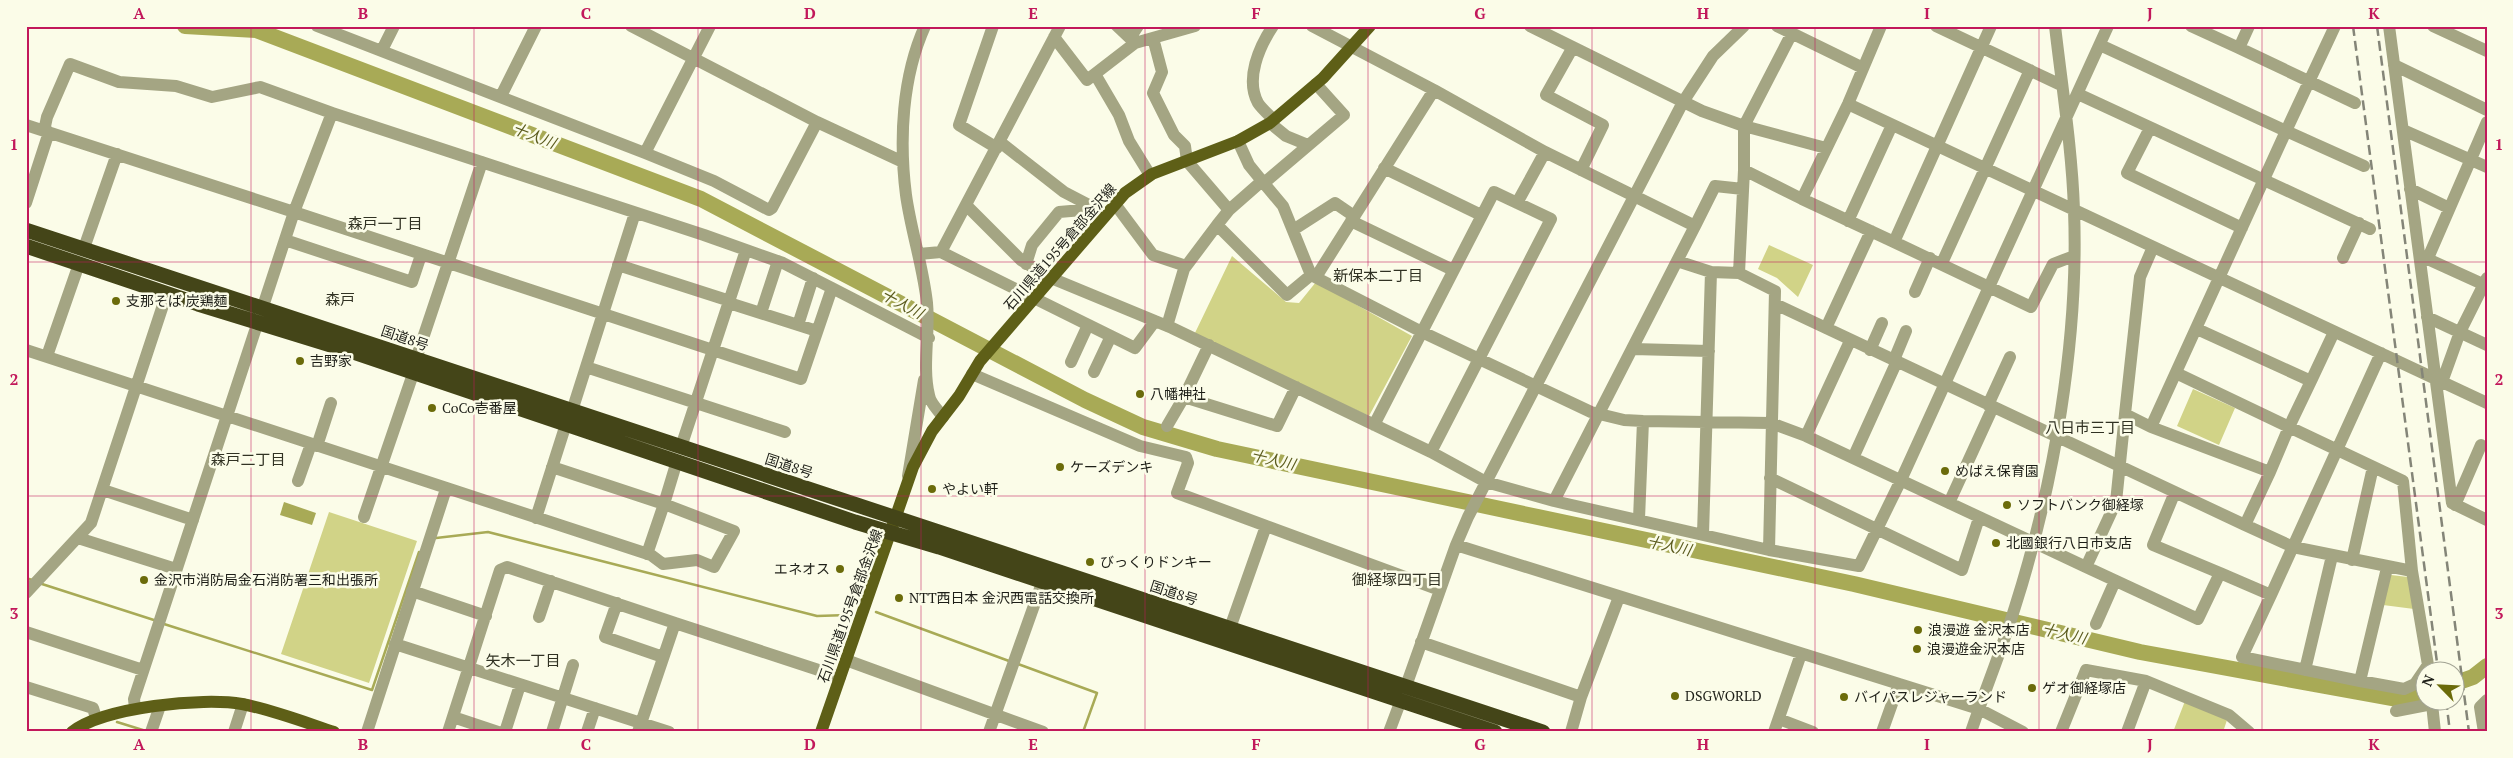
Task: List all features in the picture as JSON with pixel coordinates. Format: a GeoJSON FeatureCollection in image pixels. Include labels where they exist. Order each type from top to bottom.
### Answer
{"type":"FeatureCollection","features":[{"type":"Feature","properties":{"kind":"highway","name":"国道8号"},"geometry":{"type":"LineString","coordinates":[[26,230],[263,307],[414,367]]}},
{"type":"Feature","properties":{"kind":"highway","name":"国道8号"},"geometry":{"type":"LineString","coordinates":[[26,246],[258,322],[414,367],[894,525],[1230,628],[1403,693],[1495,732]]}},
{"type":"Feature","properties":{"kind":"highway","name":"国道8号"},"geometry":{"type":"LineString","coordinates":[[894,525],[1042,583],[1403,693],[1543,732]]}},
{"type":"Feature","properties":{"kind":"main road","name":"石川県道195号倉部金沢線"},"geometry":{"type":"LineString","coordinates":[[821,732],[894,525],[906,484],[924,445],[980,361],[1035,299],[1099,213],[1115,204],[1125,193],[1150,175],[1238,141],[1272,121],[1316,84],[1370,26]]}},
{"type":"Feature","properties":{"kind":"main road"},"geometry":{"type":"LineString","coordinates":[[72,732],[96,718],[135,708],[212,702],[243,704],[334,732]]}},
{"type":"Feature","properties":{"kind":"street"},"geometry":{"type":"LineString","coordinates":[[317,26],[501,96],[714,181],[769,210],[772,208],[818,122]]}},
{"type":"Feature","properties":{"kind":"street"},"geometry":{"type":"LineString","coordinates":[[382,50],[394,26]]}},
{"type":"Feature","properties":{"kind":"street"},"geometry":{"type":"LineString","coordinates":[[501,96],[536,26]]}},
{"type":"Feature","properties":{"kind":"street"},"geometry":{"type":"LineString","coordinates":[[631,26],[818,122],[903,162]]}},
{"type":"Feature","properties":{"kind":"street"},"geometry":{"type":"LineString","coordinates":[[645,153],[710,26]]}},
{"type":"Feature","properties":{"kind":"street"},"geometry":{"type":"LineString","coordinates":[[925,26],[919,38],[907,90],[903,162],[906,195],[927,302],[929,395],[943,417]]}},
{"type":"Feature","properties":{"kind":"street"},"geometry":{"type":"LineString","coordinates":[[993,26],[959,125],[998,145],[1064,192],[1099,213]]}},
{"type":"Feature","properties":{"kind":"street"},"geometry":{"type":"LineString","coordinates":[[1117,26],[1133,41]]}},
{"type":"Feature","properties":{"kind":"street"},"geometry":{"type":"LineString","coordinates":[[1057,32],[1087,80],[1133,41],[1138,26]]}},
{"type":"Feature","properties":{"kind":"street"},"geometry":{"type":"LineString","coordinates":[[1133,41],[1153,38],[1195,26]]}},
{"type":"Feature","properties":{"kind":"street"},"geometry":{"type":"LineString","coordinates":[[1273,26],[1260,52],[1252,85],[1258,103],[1272,121],[1286,136],[1308,146]]}},
{"type":"Feature","properties":{"kind":"street"},"geometry":{"type":"LineString","coordinates":[[1312,26],[1434,90],[1544,152],[1695,226]]}},
{"type":"Feature","properties":{"kind":"street"},"geometry":{"type":"LineString","coordinates":[[1530,26],[1682,102],[1744,126],[1826,148]]}},
{"type":"Feature","properties":{"kind":"street"},"geometry":{"type":"LineString","coordinates":[[1390,732],[1456,545],[1483,487],[1682,102],[1713,56],[1744,26]]}},
{"type":"Feature","properties":{"kind":"street"},"geometry":{"type":"LineString","coordinates":[[1777,26],[1863,68]]}},
{"type":"Feature","properties":{"kind":"street"},"geometry":{"type":"LineString","coordinates":[[1936,26],[2061,85]]}},
{"type":"Feature","properties":{"kind":"street"},"geometry":{"type":"LineString","coordinates":[[1894,242],[1991,26]]}},
{"type":"Feature","properties":{"kind":"street"},"geometry":{"type":"LineString","coordinates":[[1970,732],[2015,607],[2033,543],[2056,437],[2070,337],[2074,210],[2055,26]]}},
{"type":"Feature","properties":{"kind":"street"},"geometry":{"type":"LineString","coordinates":[[967,206],[1026,264],[1051,278],[1209,345],[1431,452],[1483,487],[1639,519],[1769,550],[1859,566],[1901,480],[2108,26]]}},
{"type":"Feature","properties":{"kind":"street"},"geometry":{"type":"LineString","coordinates":[[2191,26],[2355,103]]}},
{"type":"Feature","properties":{"kind":"street"},"geometry":{"type":"LineString","coordinates":[[2239,48],[2249,26]]}},
{"type":"Feature","properties":{"kind":"street"},"geometry":{"type":"LineString","coordinates":[[2151,427],[2334,26]]}},
{"type":"Feature","properties":{"kind":"street"},"geometry":{"type":"LineString","coordinates":[[2389,26],[2410,189],[2423,257],[2427,317],[2438,380],[2452,503],[2487,520]]}},
{"type":"Feature","properties":{"kind":"street"},"geometry":{"type":"LineString","coordinates":[[2433,26],[2487,51]]}},
{"type":"Feature","properties":{"kind":"street"},"geometry":{"type":"LineString","coordinates":[[1802,199],[1848,104],[1878,27]]}},
{"type":"Feature","properties":{"kind":"street"},"geometry":{"type":"LineString","coordinates":[[941,252],[967,206],[1057,32]]}},
{"type":"Feature","properties":{"kind":"street"},"geometry":{"type":"LineString","coordinates":[[1739,273],[1744,126],[1792,33]]}},
{"type":"Feature","properties":{"kind":"street"},"geometry":{"type":"LineString","coordinates":[[1153,38],[1162,72],[1153,93],[1174,135],[1185,146],[1187,160],[1229,210]]}},
{"type":"Feature","properties":{"kind":"street"},"geometry":{"type":"LineString","coordinates":[[2100,45],[2364,166]]}},
{"type":"Feature","properties":{"kind":"street"},"geometry":{"type":"LineString","coordinates":[[1573,47],[1546,95],[1602,125],[1581,170]]}},
{"type":"Feature","properties":{"kind":"street"},"geometry":{"type":"LineString","coordinates":[[26,203],[47,131],[47,118],[70,64],[119,82],[176,86],[212,97],[260,86],[332,113],[778,261],[929,335]]}},
{"type":"Feature","properties":{"kind":"street"},"geometry":{"type":"LineString","coordinates":[[2394,65],[2487,110]]}},
{"type":"Feature","properties":{"kind":"street"},"geometry":{"type":"LineString","coordinates":[[1942,264],[2030,70]]}},
{"type":"Feature","properties":{"kind":"street"},"geometry":{"type":"LineString","coordinates":[[1095,74],[1119,116],[1129,141],[1150,175]]}},
{"type":"Feature","properties":{"kind":"street"},"geometry":{"type":"LineString","coordinates":[[1167,326],[1186,266],[1229,210],[1344,115],[1316,84]]}},
{"type":"Feature","properties":{"kind":"street"},"geometry":{"type":"LineString","coordinates":[[1217,225],[1287,295],[1314,276],[1434,90]]}},
{"type":"Feature","properties":{"kind":"street"},"geometry":{"type":"LineString","coordinates":[[2078,94],[2364,226],[2342,258]]}},
{"type":"Feature","properties":{"kind":"street"},"geometry":{"type":"LineString","coordinates":[[1848,104],[2487,403]]}},
{"type":"Feature","properties":{"kind":"street"},"geometry":{"type":"LineString","coordinates":[[135,708],[134,699],[143,670],[294,212],[332,113]]}},
{"type":"Feature","properties":{"kind":"street"},"geometry":{"type":"LineString","coordinates":[[2423,257],[2450,208],[2487,122]]}},
{"type":"Feature","properties":{"kind":"street"},"geometry":{"type":"LineString","coordinates":[[26,125],[801,379],[832,288]]}},
{"type":"Feature","properties":{"kind":"street"},"geometry":{"type":"LineString","coordinates":[[1848,221],[1892,125]]}},
{"type":"Feature","properties":{"kind":"street"},"geometry":{"type":"LineString","coordinates":[[2150,128],[2127,173],[2242,228]]}},
{"type":"Feature","properties":{"kind":"street"},"geometry":{"type":"LineString","coordinates":[[2403,130],[2487,167]]}},
{"type":"Feature","properties":{"kind":"street"},"geometry":{"type":"LineString","coordinates":[[1238,141],[1248,165],[1283,206],[1314,276],[1534,387],[1600,414],[1643,421],[1771,423],[1806,436],[2198,620],[2220,572]]}},
{"type":"Feature","properties":{"kind":"street"},"geometry":{"type":"LineString","coordinates":[[1517,203],[1544,152]]}},
{"type":"Feature","properties":{"kind":"street"},"geometry":{"type":"LineString","coordinates":[[84,248],[116,154]]}},
{"type":"Feature","properties":{"kind":"street"},"geometry":{"type":"LineString","coordinates":[[364,517],[482,162]]}},
{"type":"Feature","properties":{"kind":"street"},"geometry":{"type":"LineString","coordinates":[[1384,168],[1481,215]]}},
{"type":"Feature","properties":{"kind":"street"},"geometry":{"type":"LineString","coordinates":[[1744,170],[2031,307],[2053,264],[2074,256]]}},
{"type":"Feature","properties":{"kind":"street"},"geometry":{"type":"LineString","coordinates":[[1554,501],[1715,186],[1743,188]]}},
{"type":"Feature","properties":{"kind":"street"},"geometry":{"type":"LineString","coordinates":[[2410,189],[2450,208]]}},
{"type":"Feature","properties":{"kind":"street"},"geometry":{"type":"LineString","coordinates":[[1374,425],[1494,192],[1551,219],[1431,452]]}},
{"type":"Feature","properties":{"kind":"street"},"geometry":{"type":"LineString","coordinates":[[1293,230],[1335,203],[1352,218],[1453,270]]}},
{"type":"Feature","properties":{"kind":"street"},"geometry":{"type":"LineString","coordinates":[[1115,204],[1154,254],[1186,266]]}},
{"type":"Feature","properties":{"kind":"street"},"geometry":{"type":"LineString","coordinates":[[1026,264],[1032,245],[1060,212],[1099,213]]}},
{"type":"Feature","properties":{"kind":"street"},"geometry":{"type":"LineString","coordinates":[[536,518],[635,213]]}},
{"type":"Feature","properties":{"kind":"street"},"geometry":{"type":"LineString","coordinates":[[1826,328],[1871,231]]}},
{"type":"Feature","properties":{"kind":"street"},"geometry":{"type":"LineString","coordinates":[[285,240],[412,282],[421,255]]}},
{"type":"Feature","properties":{"kind":"street"},"geometry":{"type":"LineString","coordinates":[[2086,567],[2116,502],[2140,277],[2153,247]]}},
{"type":"Feature","properties":{"kind":"street"},"geometry":{"type":"LineString","coordinates":[[648,554],[746,250]]}},
{"type":"Feature","properties":{"kind":"street"},"geometry":{"type":"LineString","coordinates":[[919,254],[941,252],[1136,348],[1155,321]]}},
{"type":"Feature","properties":{"kind":"street"},"geometry":{"type":"LineString","coordinates":[[2423,257],[2486,282],[2438,380]]}},
{"type":"Feature","properties":{"kind":"street"},"geometry":{"type":"LineString","coordinates":[[1915,292],[1930,258]]}},
{"type":"Feature","properties":{"kind":"street"},"geometry":{"type":"LineString","coordinates":[[761,313],[778,261]]}},
{"type":"Feature","properties":{"kind":"street"},"geometry":{"type":"LineString","coordinates":[[1677,261],[1711,272],[1739,273],[1775,291],[1769,550]]}},
{"type":"Feature","properties":{"kind":"street"},"geometry":{"type":"LineString","coordinates":[[47,356],[79,264]]}},
{"type":"Feature","properties":{"kind":"street"},"geometry":{"type":"LineString","coordinates":[[618,265],[817,331]]}},
{"type":"Feature","properties":{"kind":"street"},"geometry":{"type":"LineString","coordinates":[[1703,534],[1711,272]]}},
{"type":"Feature","properties":{"kind":"street"},"geometry":{"type":"LineString","coordinates":[[798,325],[813,278]]}},
{"type":"Feature","properties":{"kind":"street"},"geometry":{"type":"LineString","coordinates":[[26,593],[91,523],[166,293]]}},
{"type":"Feature","properties":{"kind":"street"},"geometry":{"type":"LineString","coordinates":[[1775,304],[1850,341],[2293,547],[2387,568],[2412,571]]}},
{"type":"Feature","properties":{"kind":"street"},"geometry":{"type":"LineString","coordinates":[[2427,317],[2487,345]]}},
{"type":"Feature","properties":{"kind":"street"},"geometry":{"type":"LineString","coordinates":[[1870,350],[1882,324]]}},
{"type":"Feature","properties":{"kind":"street"},"geometry":{"type":"LineString","coordinates":[[1071,362],[1088,325]]}},
{"type":"Feature","properties":{"kind":"street"},"geometry":{"type":"LineString","coordinates":[[2196,329],[2311,381]]}},
{"type":"Feature","properties":{"kind":"street"},"geometry":{"type":"LineString","coordinates":[[1853,458],[1906,331]]}},
{"type":"Feature","properties":{"kind":"street"},"geometry":{"type":"LineString","coordinates":[[2245,525],[2334,332]]}},
{"type":"Feature","properties":{"kind":"street"},"geometry":{"type":"LineString","coordinates":[[1094,372],[1111,336]]}},
{"type":"Feature","properties":{"kind":"street"},"geometry":{"type":"LineString","coordinates":[[1806,436],[1850,341]]}},
{"type":"Feature","properties":{"kind":"street"},"geometry":{"type":"LineString","coordinates":[[1167,426],[1184,397],[1209,345]]}},
{"type":"Feature","properties":{"kind":"street"},"geometry":{"type":"LineString","coordinates":[[1633,349],[1709,351]]}},
{"type":"Feature","properties":{"kind":"street"},"geometry":{"type":"LineString","coordinates":[[26,350],[648,554],[663,564],[697,560],[714,567],[734,531],[664,504],[552,467]]}},
{"type":"Feature","properties":{"kind":"street"},"geometry":{"type":"LineString","coordinates":[[2176,373],[2338,450],[2373,467],[2403,481],[2412,571],[2428,665],[2415,684],[2404,689],[2242,656],[2338,450],[2381,353]]}},
{"type":"Feature","properties":{"kind":"street"},"geometry":{"type":"LineString","coordinates":[[1949,502],[2010,357]]}},
{"type":"Feature","properties":{"kind":"street"},"geometry":{"type":"LineString","coordinates":[[586,367],[785,432]]}},
{"type":"Feature","properties":{"kind":"street"},"geometry":{"type":"LineString","coordinates":[[906,484],[921,390],[928,368]]}},
{"type":"Feature","properties":{"kind":"street"},"geometry":{"type":"LineString","coordinates":[[972,374],[1140,446],[1186,456],[1188,463],[1177,493],[1440,590]]}},
{"type":"Feature","properties":{"kind":"street"},"geometry":{"type":"LineString","coordinates":[[1184,397],[1277,426],[1296,387]]}},
{"type":"Feature","properties":{"kind":"street"},"geometry":{"type":"LineString","coordinates":[[298,481],[331,403]]}},
{"type":"Feature","properties":{"kind":"street"},"geometry":{"type":"LineString","coordinates":[[2125,414],[2151,427],[2270,472]]}},
{"type":"Feature","properties":{"kind":"street"},"geometry":{"type":"LineString","coordinates":[[1639,519],[1643,421]]}},
{"type":"Feature","properties":{"kind":"street"},"geometry":{"type":"LineString","coordinates":[[2455,505],[2481,446]]}},
{"type":"Feature","properties":{"kind":"street"},"geometry":{"type":"LineString","coordinates":[[2352,560],[2373,467]]}},
{"type":"Feature","properties":{"kind":"street"},"geometry":{"type":"LineString","coordinates":[[1770,478],[1962,570],[1980,518]]}},
{"type":"Feature","properties":{"kind":"street"},"geometry":{"type":"LineString","coordinates":[[367,732],[446,489]]}},
{"type":"Feature","properties":{"kind":"street"},"geometry":{"type":"LineString","coordinates":[[102,490],[193,520]]}},
{"type":"Feature","properties":{"kind":"street"},"geometry":{"type":"LineString","coordinates":[[2175,492],[2153,545],[2271,595]]}},
{"type":"Feature","properties":{"kind":"street"},"geometry":{"type":"LineString","coordinates":[[1230,628],[1266,526]]}},
{"type":"Feature","properties":{"kind":"street"},"geometry":{"type":"LineString","coordinates":[[78,538],[176,569]]}},
{"type":"Feature","properties":{"kind":"street"},"geometry":{"type":"LineString","coordinates":[[1456,545],[1979,709],[2023,732]]}},
{"type":"Feature","properties":{"kind":"street"},"geometry":{"type":"LineString","coordinates":[[2305,670],[2332,556]]}},
{"type":"Feature","properties":{"kind":"street"},"geometry":{"type":"LineString","coordinates":[[448,732],[500,570],[507,567],[840,677]]}},
{"type":"Feature","properties":{"kind":"street"},"geometry":{"type":"LineString","coordinates":[[2360,681],[2387,568]]}},
{"type":"Feature","properties":{"kind":"street"},"geometry":{"type":"LineString","coordinates":[[2096,624],[2115,580]]}},
{"type":"Feature","properties":{"kind":"street"},"geometry":{"type":"LineString","coordinates":[[539,616],[550,581]]}},
{"type":"Feature","properties":{"kind":"street"},"geometry":{"type":"LineString","coordinates":[[989,732],[1042,583]]}},
{"type":"Feature","properties":{"kind":"street"},"geometry":{"type":"LineString","coordinates":[[412,592],[486,616]]}},
{"type":"Feature","properties":{"kind":"street"},"geometry":{"type":"LineString","coordinates":[[1571,732],[1581,697],[1619,597]]}},
{"type":"Feature","properties":{"kind":"street"},"geometry":{"type":"LineString","coordinates":[[616,603],[604,637],[663,657]]}},
{"type":"Feature","properties":{"kind":"street"},"geometry":{"type":"LineString","coordinates":[[640,727],[675,623]]}},
{"type":"Feature","properties":{"kind":"street"},"geometry":{"type":"LineString","coordinates":[[26,632],[143,670]]}},
{"type":"Feature","properties":{"kind":"street"},"geometry":{"type":"LineString","coordinates":[[1421,642],[1581,697]]}},
{"type":"Feature","properties":{"kind":"street"},"geometry":{"type":"LineString","coordinates":[[395,644],[594,708],[640,727],[669,732]]}},
{"type":"Feature","properties":{"kind":"street"},"geometry":{"type":"LineString","coordinates":[[1774,732],[1801,654]]}},
{"type":"Feature","properties":{"kind":"street"},"geometry":{"type":"LineString","coordinates":[[846,660],[1043,732]]}},
{"type":"Feature","properties":{"kind":"street"},"geometry":{"type":"LineString","coordinates":[[552,732],[573,665]]}},
{"type":"Feature","properties":{"kind":"street"},"geometry":{"type":"LineString","coordinates":[[2061,732],[2086,670],[2146,681],[2229,715],[2249,732]]}},
{"type":"Feature","properties":{"kind":"street"},"geometry":{"type":"LineString","coordinates":[[2127,732],[2146,681]]}},
{"type":"Feature","properties":{"kind":"street"},"geometry":{"type":"LineString","coordinates":[[1882,732],[1900,684]]}},
{"type":"Feature","properties":{"kind":"street"},"geometry":{"type":"LineString","coordinates":[[505,732],[520,685]]}},
{"type":"Feature","properties":{"kind":"street"},"geometry":{"type":"LineString","coordinates":[[26,687],[93,708],[96,718]]}},
{"type":"Feature","properties":{"kind":"street"},"geometry":{"type":"LineString","coordinates":[[2484,732],[2480,707],[2487,700]]}},
{"type":"Feature","properties":{"kind":"street"},"geometry":{"type":"LineString","coordinates":[[234,732],[243,704]]}},
{"type":"Feature","properties":{"kind":"street"},"geometry":{"type":"LineString","coordinates":[[2396,711],[2432,704],[2435,732]]}},
{"type":"Feature","properties":{"kind":"street"},"geometry":{"type":"LineString","coordinates":[[152,732],[160,706]]}},
{"type":"Feature","properties":{"kind":"street"},"geometry":{"type":"LineString","coordinates":[[587,732],[594,708]]}},
{"type":"Feature","properties":{"kind":"street"},"geometry":{"type":"LineString","coordinates":[[453,717],[498,732]]}},
{"type":"Feature","properties":{"kind":"street"},"geometry":{"type":"LineString","coordinates":[[1779,719],[1813,732]]}},
{"type":"Feature","properties":{"kind":"green space"},"geometry":{"type":"Polygon","coordinates":[[[1769,245],[1813,265],[1798,297],[1777,278],[1758,269],[1769,245]]]}},
{"type":"Feature","properties":{"kind":"green space"},"geometry":{"type":"Polygon","coordinates":[[[1232,256],[1286,302],[1299,303],[1316,282],[1412,336],[1369,416],[1194,335],[1232,256]]]}},
{"type":"Feature","properties":{"kind":"green space"},"geometry":{"type":"Polygon","coordinates":[[[2193,389],[2235,408],[2219,445],[2177,426],[2193,389]]]}},
{"type":"Feature","properties":{"kind":"green space"},"geometry":{"type":"Polygon","coordinates":[[[329,512],[417,541],[369,683],[281,654],[329,512]]]}},
{"type":"Feature","properties":{"kind":"green space"},"geometry":{"type":"Polygon","coordinates":[[[2391,575],[2408,577],[2414,609],[2383,605],[2391,575]]]}},
{"type":"Feature","properties":{"kind":"green space"},"geometry":{"type":"Polygon","coordinates":[[[2185,701],[2227,720],[2223,732],[2173,732],[2185,701]]]}},
{"type":"Feature","properties":{"kind":"shaded area"},"geometry":{"type":"Polygon","coordinates":[[[284,502],[316,513],[312,525],[280,515],[284,502]]]}},
{"type":"Feature","properties":{"kind":"waterway","name":"十人川"},"geometry":{"type":"LineString","coordinates":[[185,26],[256,30],[701,199],[1085,400],[1143,427],[1217,449],[1854,584],[2140,652],[2402,700],[2416,695]]}},
{"type":"Feature","properties":{"kind":"waterway"},"geometry":{"type":"LineString","coordinates":[[436,538],[488,532],[817,616],[848,615]]}},
{"type":"Feature","properties":{"kind":"waterway"},"geometry":{"type":"LineString","coordinates":[[164,624],[372,690],[419,552]]}},
{"type":"Feature","properties":{"kind":"waterway"},"geometry":{"type":"LineString","coordinates":[[26,583],[29,579],[32,580]]}},
{"type":"Feature","properties":{"kind":"waterway"},"geometry":{"type":"LineString","coordinates":[[42,584],[157,621]]}},
{"type":"Feature","properties":{"kind":"waterway"},"geometry":{"type":"LineString","coordinates":[[876,612],[1009,661]]}},
{"type":"Feature","properties":{"kind":"waterway"},"geometry":{"type":"LineString","coordinates":[[1018,664],[1097,693],[1083,732]]}},
{"type":"Feature","properties":{"kind":"waterway","name":"十人川"},"geometry":{"type":"LineString","coordinates":[[2466,679],[2473,677],[2487,666]]}},
{"type":"Feature","properties":{"kind":"waterway"},"geometry":{"type":"LineString","coordinates":[[117,722],[146,731]]}},
{"type":"Feature","properties":{"kind":"railway"},"geometry":{"type":"LineString","coordinates":[[2353,26],[2437,660]]}},
{"type":"Feature","properties":{"kind":"railway"},"geometry":{"type":"LineString","coordinates":[[2377,26],[2469,732]]}},
{"type":"Feature","properties":{"kind":"railway"},"geometry":{"type":"LineString","coordinates":[[2447,710],[2450,732]]}},
{"type":"Feature","properties":{"kind":"place","name":"支那そば 炭鶏麺"},"geometry":{"type":"Point","coordinates":[116,301]}},
{"type":"Feature","properties":{"kind":"place","name":"吉野家"},"geometry":{"type":"Point","coordinates":[300,361]}},
{"type":"Feature","properties":{"kind":"place","name":"八幡神社"},"geometry":{"type":"Point","coordinates":[1140,394]}},
{"type":"Feature","properties":{"kind":"place","name":"CoCo壱番屋"},"geometry":{"type":"Point","coordinates":[432,408]}},
{"type":"Feature","properties":{"kind":"place","name":"ケーズデンキ"},"geometry":{"type":"Point","coordinates":[1060,467]}},
{"type":"Feature","properties":{"kind":"place","name":"めばえ保育園"},"geometry":{"type":"Point","coordinates":[1945,471]}},
{"type":"Feature","properties":{"kind":"place","name":"やよい軒"},"geometry":{"type":"Point","coordinates":[932,489]}},
{"type":"Feature","properties":{"kind":"place","name":"ソフトバンク御経塚"},"geometry":{"type":"Point","coordinates":[2007,505]}},
{"type":"Feature","properties":{"kind":"place","name":"北國銀行八日市支店"},"geometry":{"type":"Point","coordinates":[1996,543]}},
{"type":"Feature","properties":{"kind":"place","name":"びっくりドンキー"},"geometry":{"type":"Point","coordinates":[1090,562]}},
{"type":"Feature","properties":{"kind":"place","name":"エネオス"},"geometry":{"type":"Point","coordinates":[840,569]}},
{"type":"Feature","properties":{"kind":"place","name":"金沢市消防局金石消防署三和出張所"},"geometry":{"type":"Point","coordinates":[144,580]}},
{"type":"Feature","properties":{"kind":"place","name":"NTT西日本 金沢西電話交換所"},"geometry":{"type":"Point","coordinates":[899,598]}},
{"type":"Feature","properties":{"kind":"place","name":"浪漫遊 金沢本店"},"geometry":{"type":"Point","coordinates":[1918,630]}},
{"type":"Feature","properties":{"kind":"place","name":"浪漫遊金沢本店"},"geometry":{"type":"Point","coordinates":[1917,649]}},
{"type":"Feature","properties":{"kind":"place","name":"ゲオ御経塚店"},"geometry":{"type":"Point","coordinates":[2032,688]}},
{"type":"Feature","properties":{"kind":"place","name":"DSGWORLD"},"geometry":{"type":"Point","coordinates":[1675,696]}},
{"type":"Feature","properties":{"kind":"place","name":"バイパスレジャーランド"},"geometry":{"type":"Point","coordinates":[1844,697]}},
{"type":"Feature","properties":{"kind":"district","name":"森戸一丁目"},"geometry":{"type":"Point","coordinates":[385,224]}},
{"type":"Feature","properties":{"kind":"district","name":"新保本二丁目"},"geometry":{"type":"Point","coordinates":[1378,276]}},
{"type":"Feature","properties":{"kind":"district","name":"森戸"},"geometry":{"type":"Point","coordinates":[340,300]}},
{"type":"Feature","properties":{"kind":"district","name":"八日市三丁目"},"geometry":{"type":"Point","coordinates":[2090,428]}},
{"type":"Feature","properties":{"kind":"district","name":"森戸二丁目"},"geometry":{"type":"Point","coordinates":[248,460]}},
{"type":"Feature","properties":{"kind":"district","name":"御経塚四丁目"},"geometry":{"type":"Point","coordinates":[1397,580]}},
{"type":"Feature","properties":{"kind":"district","name":"矢木一丁目"},"geometry":{"type":"Point","coordinates":[523,661]}}]}
